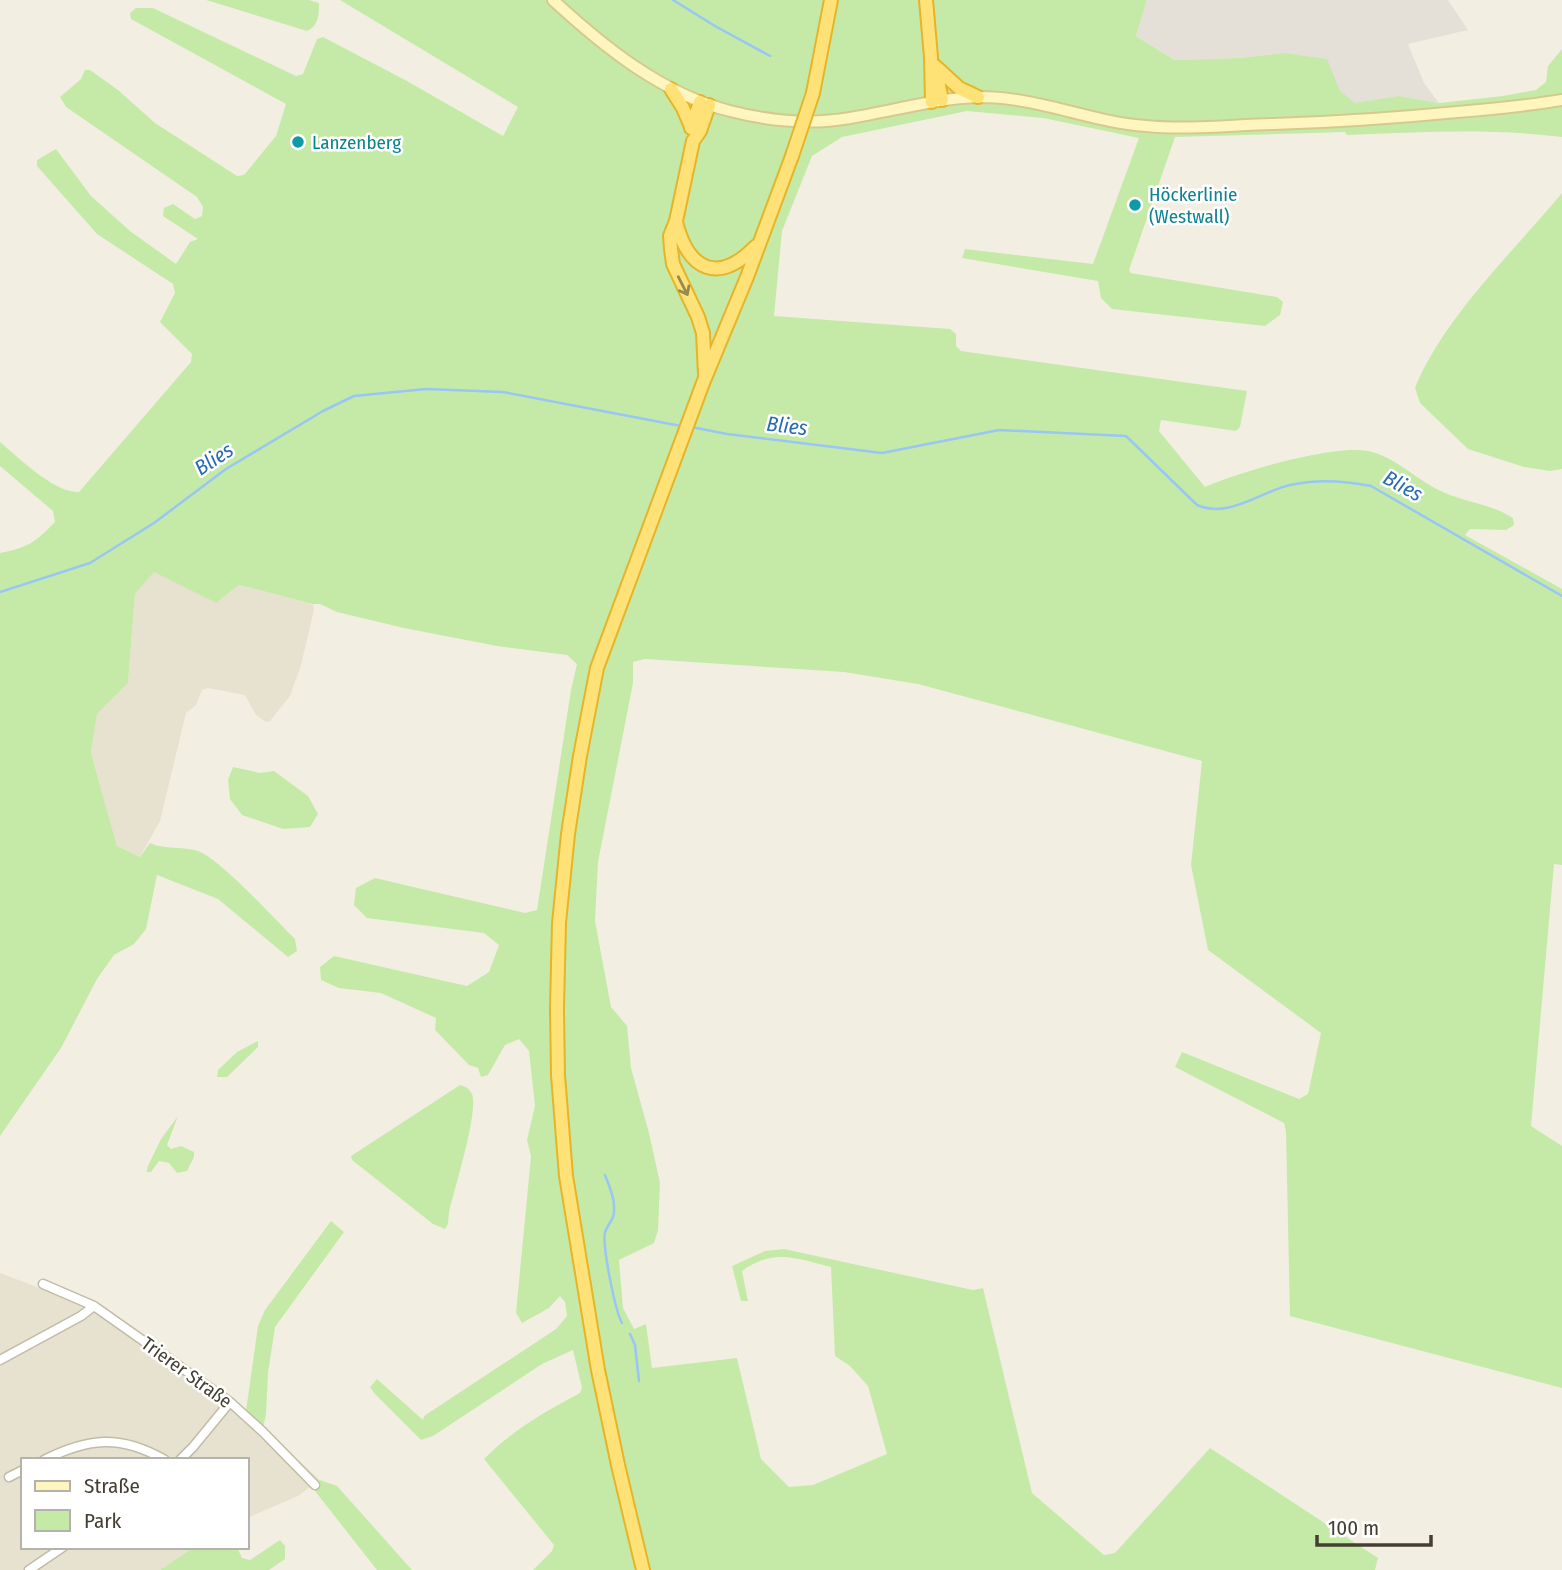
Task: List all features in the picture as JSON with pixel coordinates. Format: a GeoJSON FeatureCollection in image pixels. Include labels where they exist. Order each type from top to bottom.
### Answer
{"type":"FeatureCollection","features":[{"type":"Feature","properties":{"kind":"highway"},"geometry":{"type":"LineString","coordinates":[[643,1570],[598,1370],[566,1176],[558,1075],[557,1008],[559,923],[568,834],[597,668],[704,380],[792,156],[813,93],[831,0]]}},
{"type":"Feature","properties":{"kind":"highway"},"geometry":{"type":"LineString","coordinates":[[926,0],[937,101]]}},
{"type":"Feature","properties":{"kind":"highway"},"geometry":{"type":"LineString","coordinates":[[933,61],[959,88],[978,97]]}},
{"type":"Feature","properties":{"kind":"highway"},"geometry":{"type":"LineString","coordinates":[[671,89],[683,108],[691,127],[693,141],[676,221],[670,236],[673,264],[703,333],[704,380]]}},
{"type":"Feature","properties":{"kind":"highway"},"geometry":{"type":"LineString","coordinates":[[691,127],[704,104]]}},
{"type":"Feature","properties":{"kind":"highway"},"geometry":{"type":"LineString","coordinates":[[693,141],[700,131],[704,104]]}},
{"type":"Feature","properties":{"kind":"highway"},"geometry":{"type":"LineString","coordinates":[[676,221],[681,240],[693,260],[718,269],[731,266],[744,258],[761,240]]}},
{"type":"Feature","properties":{"kind":"main road"},"geometry":{"type":"LineString","coordinates":[[553,0],[607,46],[671,89],[704,104],[756,117],[802,122],[847,119],[937,101],[978,97],[1029,101],[1115,123],[1174,127],[1368,121],[1562,100]]}},
{"type":"Feature","properties":{"kind":"street","name":"Trierer Straße"},"geometry":{"type":"LineString","coordinates":[[43,1284],[94,1306],[230,1402],[269,1437],[314,1485]]}},
{"type":"Feature","properties":{"kind":"street"},"geometry":{"type":"LineString","coordinates":[[0,1360],[81,1316],[94,1306]]}},
{"type":"Feature","properties":{"kind":"street"},"geometry":{"type":"LineString","coordinates":[[182,1458],[230,1402]]}},
{"type":"Feature","properties":{"kind":"street"},"geometry":{"type":"LineString","coordinates":[[49,1458],[83,1443],[114,1441],[148,1450],[162,1458]]}},
{"type":"Feature","properties":{"kind":"street"},"geometry":{"type":"LineString","coordinates":[[9,1477],[21,1471]]}},
{"type":"Feature","properties":{"kind":"street"},"geometry":{"type":"LineString","coordinates":[[29,1570],[60,1549]]}},
{"type":"Feature","properties":{"kind":"shaded area"},"geometry":{"type":"Polygon","coordinates":[[[1147,0],[1448,0],[1468,30],[1408,44],[1424,83],[1439,103],[1399,96],[1355,104],[1284,53],[1240,58],[1176,60],[1136,36],[1147,0]]]}},
{"type":"Feature","properties":{"kind":"shaded area"},"geometry":{"type":"Polygon","coordinates":[[[154,571],[216,603],[239,585],[313,604],[314,610],[301,665],[290,696],[270,721],[266,722],[256,715],[245,695],[208,688],[202,690],[196,705],[186,713],[160,821],[140,857],[117,846],[91,753],[97,714],[128,683],[135,594],[154,571]]]}},
{"type":"Feature","properties":{"kind":"shaded area"},"geometry":{"type":"Polygon","coordinates":[[[0,1273],[40,1288],[45,1281],[94,1302],[173,1354],[231,1398],[320,1480],[298,1496],[248,1518],[248,1458],[21,1458],[21,1549],[191,1549],[160,1570],[0,1570],[0,1273]]]}},
{"type":"Feature","properties":{"kind":"green space"},"geometry":{"type":"Polygon","coordinates":[[[206,0],[309,0],[319,3],[316,23],[307,31],[206,0]]]}},
{"type":"Feature","properties":{"kind":"green space"},"geometry":{"type":"Polygon","coordinates":[[[340,0],[1147,0],[1136,36],[1175,60],[1240,58],[1284,53],[1327,59],[1340,91],[1355,103],[1399,96],[1439,103],[1536,90],[1546,82],[1548,66],[1562,49],[1562,137],[1508,132],[1347,135],[1345,132],[1175,137],[1129,270],[1131,273],[1277,297],[1283,302],[1280,315],[1265,326],[1112,309],[1101,298],[1098,281],[962,258],[965,249],[1093,264],[1139,138],[1043,118],[967,111],[842,137],[812,156],[782,231],[774,316],[950,329],[956,334],[956,346],[961,351],[1247,391],[1240,427],[1236,431],[1161,420],[1159,431],[1205,487],[1262,467],[1310,455],[1368,451],[1397,463],[1443,492],[1495,509],[1513,518],[1514,525],[1506,530],[1470,529],[1465,535],[1562,589],[1562,865],[1554,864],[1531,1126],[1562,1146],[1562,1388],[1290,1316],[1284,1123],[1175,1067],[1182,1052],[1299,1099],[1308,1094],[1321,1033],[1208,950],[1191,865],[1202,761],[918,684],[844,672],[645,659],[633,662],[633,683],[598,862],[595,921],[611,1007],[627,1026],[631,1068],[660,1183],[658,1230],[654,1243],[619,1260],[623,1308],[634,1329],[646,1324],[652,1368],[737,1358],[761,1459],[789,1487],[813,1485],[887,1454],[868,1386],[850,1366],[835,1356],[831,1267],[785,1257],[764,1259],[742,1271],[748,1301],[741,1301],[732,1266],[765,1251],[784,1249],[973,1290],[983,1288],[1032,1493],[1104,1555],[1115,1553],[1210,1448],[1378,1558],[1375,1570],[533,1570],[552,1551],[554,1545],[484,1459],[517,1431],[580,1393],[582,1388],[573,1350],[542,1364],[433,1436],[421,1440],[375,1394],[370,1387],[377,1379],[423,1420],[424,1416],[556,1329],[567,1316],[565,1302],[560,1296],[549,1308],[522,1323],[516,1313],[531,1156],[527,1140],[535,1106],[529,1051],[519,1039],[505,1045],[488,1075],[481,1077],[478,1068],[469,1065],[435,1030],[436,1018],[381,993],[339,988],[321,980],[320,967],[334,956],[467,986],[489,972],[499,945],[484,933],[367,918],[354,905],[356,888],[375,878],[525,913],[537,910],[577,664],[567,655],[497,646],[404,628],[239,585],[216,603],[154,572],[135,594],[128,683],[97,714],[91,753],[117,846],[140,857],[150,843],[198,851],[207,856],[233,877],[295,939],[297,951],[288,957],[218,899],[157,875],[146,929],[134,944],[114,955],[97,979],[61,1048],[0,1136],[0,553],[30,543],[55,522],[53,511],[0,466],[0,442],[48,481],[69,491],[79,492],[191,362],[192,354],[160,322],[175,293],[173,284],[97,234],[37,166],[37,160],[56,149],[91,196],[130,231],[176,264],[190,242],[198,239],[163,216],[164,208],[173,204],[195,219],[202,216],[203,207],[197,197],[66,107],[60,97],[81,79],[85,70],[90,70],[118,90],[155,123],[237,176],[244,175],[276,136],[286,104],[131,19],[130,13],[136,8],[153,8],[296,76],[303,74],[317,39],[323,37],[503,136],[518,107],[340,0]]]}},
{"type":"Feature","properties":{"kind":"green space"},"geometry":{"type":"Polygon","coordinates":[[[1562,193],[1562,469],[1550,471],[1524,467],[1468,449],[1420,403],[1415,388],[1443,336],[1461,311],[1562,193]]]}},
{"type":"Feature","properties":{"kind":"green space"},"geometry":{"type":"Polygon","coordinates":[[[233,767],[260,773],[274,771],[308,796],[318,814],[310,827],[283,829],[242,815],[230,799],[228,780],[233,767]]]}},
{"type":"Feature","properties":{"kind":"green space"},"geometry":{"type":"Polygon","coordinates":[[[258,1041],[258,1047],[227,1077],[217,1077],[218,1070],[237,1052],[258,1041]]]}},
{"type":"Feature","properties":{"kind":"green space"},"geometry":{"type":"Polygon","coordinates":[[[460,1085],[472,1094],[472,1117],[445,1229],[433,1224],[352,1160],[351,1156],[460,1085]]]}},
{"type":"Feature","properties":{"kind":"green space"},"geometry":{"type":"Polygon","coordinates":[[[178,1116],[167,1145],[171,1149],[181,1146],[194,1152],[187,1171],[177,1173],[169,1163],[159,1161],[151,1172],[147,1172],[161,1139],[178,1116]]]}},
{"type":"Feature","properties":{"kind":"green space"},"geometry":{"type":"Polygon","coordinates":[[[331,1221],[344,1232],[275,1327],[263,1427],[246,1411],[258,1326],[265,1310],[331,1221]]]}},
{"type":"Feature","properties":{"kind":"green space"},"geometry":{"type":"Polygon","coordinates":[[[320,1480],[337,1486],[412,1570],[377,1570],[311,1486],[320,1480]]]}},
{"type":"Feature","properties":{"kind":"green space"},"geometry":{"type":"Polygon","coordinates":[[[280,1540],[285,1546],[285,1559],[269,1570],[160,1570],[191,1549],[238,1549],[242,1558],[250,1560],[280,1540]]]}},
{"type":"Feature","properties":{"kind":"waterway"},"geometry":{"type":"LineString","coordinates":[[673,0],[770,56]]}},
{"type":"Feature","properties":{"kind":"waterway","name":"Blies"},"geometry":{"type":"LineString","coordinates":[[0,592],[90,563],[154,523],[226,469],[323,411],[354,396],[426,389],[503,392],[681,426]]}},
{"type":"Feature","properties":{"kind":"waterway","name":"Blies"},"geometry":{"type":"LineString","coordinates":[[691,427],[882,453],[999,430],[1126,436],[1197,505],[1220,509],[1232,507],[1279,488],[1310,482],[1371,486],[1562,596]]}},
{"type":"Feature","properties":{"kind":"waterway"},"geometry":{"type":"LineString","coordinates":[[605,1175],[614,1206],[613,1217],[605,1232],[605,1250],[622,1323]]}},
{"type":"Feature","properties":{"kind":"waterway"},"geometry":{"type":"LineString","coordinates":[[630,1334],[635,1345],[639,1381]]}},
{"type":"Feature","properties":{"kind":"place","name":"Lanzenberg"},"geometry":{"type":"Point","coordinates":[298,142]}},
{"type":"Feature","properties":{"kind":"place","name":"Höckerlinie (Westwall)"},"geometry":{"type":"Point","coordinates":[1135,205]}}]}
